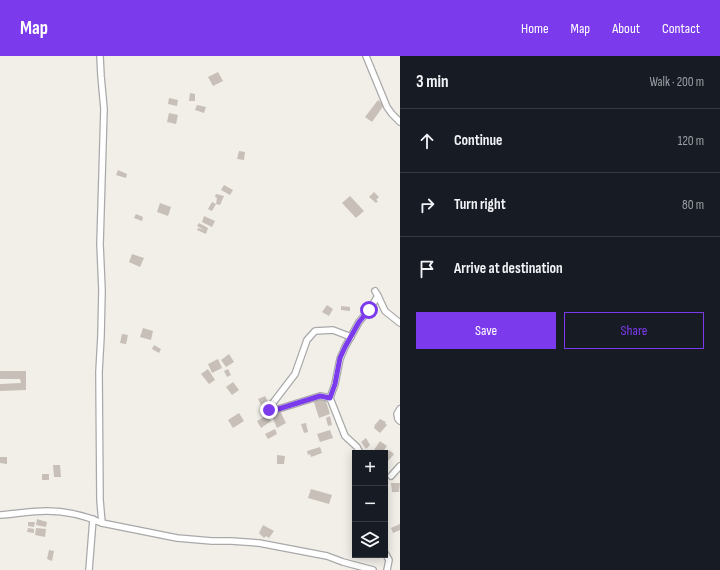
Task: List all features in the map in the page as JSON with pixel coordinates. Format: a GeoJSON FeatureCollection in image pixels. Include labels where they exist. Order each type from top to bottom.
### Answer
{"type":"FeatureCollection","features":[{"type":"Feature","properties":{"kind":"street"},"geometry":{"type":"LineString","coordinates":[[100,56],[104,109],[100,244],[102,336],[99,372],[100,500],[102,524]]}},
{"type":"Feature","properties":{"kind":"street"},"geometry":{"type":"LineString","coordinates":[[366,56],[387,107],[400,122]]}},
{"type":"Feature","properties":{"kind":"street"},"geometry":{"type":"LineString","coordinates":[[358,450],[346,436],[330,398],[335,384],[340,358],[359,322],[369,310],[377,294],[385,311],[400,323]]}},
{"type":"Feature","properties":{"kind":"street"},"geometry":{"type":"LineString","coordinates":[[330,398],[320,396],[272,411],[269,408],[295,374],[307,340],[315,331],[333,330],[351,337]]}},
{"type":"Feature","properties":{"kind":"street"},"geometry":{"type":"LineString","coordinates":[[400,409],[397,414],[400,421]]}},
{"type":"Feature","properties":{"kind":"street"},"geometry":{"type":"LineString","coordinates":[[391,476],[400,466]]}},
{"type":"Feature","properties":{"kind":"street"},"geometry":{"type":"LineString","coordinates":[[0,515],[47,511],[68,513],[93,519],[102,524],[177,538],[259,543],[327,556],[344,565],[373,570]]}},
{"type":"Feature","properties":{"kind":"street"},"geometry":{"type":"LineString","coordinates":[[90,570],[93,519]]}},
{"type":"Feature","properties":{"kind":"street"},"geometry":{"type":"LineString","coordinates":[[387,570],[389,560],[388,558]]}},
{"type":"Feature","properties":{"kind":"building"},"geometry":{"type":"Polygon","coordinates":[[[218,72],[223,81],[213,86],[208,77],[218,72]]]}},
{"type":"Feature","properties":{"kind":"building"},"geometry":{"type":"Polygon","coordinates":[[[190,93],[195,94],[195,101],[189,101],[190,93]]]}},
{"type":"Feature","properties":{"kind":"building"},"geometry":{"type":"Polygon","coordinates":[[[169,98],[178,100],[177,106],[168,104],[169,98]]]}},
{"type":"Feature","properties":{"kind":"building"},"geometry":{"type":"Polygon","coordinates":[[[378,100],[384,105],[372,122],[365,117],[378,100]]]}},
{"type":"Feature","properties":{"kind":"building"},"geometry":{"type":"Polygon","coordinates":[[[197,105],[206,107],[204,113],[195,110],[197,105]]]}},
{"type":"Feature","properties":{"kind":"building"},"geometry":{"type":"Polygon","coordinates":[[[169,113],[178,115],[176,124],[167,122],[169,113]]]}},
{"type":"Feature","properties":{"kind":"building"},"geometry":{"type":"Polygon","coordinates":[[[239,151],[245,152],[244,160],[237,159],[239,151]]]}},
{"type":"Feature","properties":{"kind":"building"},"geometry":{"type":"Polygon","coordinates":[[[118,170],[127,174],[126,178],[116,175],[118,170]]]}},
{"type":"Feature","properties":{"kind":"building"},"geometry":{"type":"Polygon","coordinates":[[[224,185],[233,190],[230,195],[221,190],[224,185]]]}},
{"type":"Feature","properties":{"kind":"building"},"geometry":{"type":"Polygon","coordinates":[[[374,192],[379,197],[376,200],[378,201],[376,203],[369,197],[374,192]]]}},
{"type":"Feature","properties":{"kind":"building"},"geometry":{"type":"Polygon","coordinates":[[[216,194],[224,196],[220,205],[216,204],[216,194]]]}},
{"type":"Feature","properties":{"kind":"building"},"geometry":{"type":"Polygon","coordinates":[[[350,196],[364,211],[356,218],[342,203],[350,196]]]}},
{"type":"Feature","properties":{"kind":"building"},"geometry":{"type":"Polygon","coordinates":[[[212,202],[216,204],[212,211],[208,209],[212,202]]]}},
{"type":"Feature","properties":{"kind":"building"},"geometry":{"type":"Polygon","coordinates":[[[160,203],[171,207],[168,216],[157,212],[160,203]]]}},
{"type":"Feature","properties":{"kind":"building"},"geometry":{"type":"Polygon","coordinates":[[[136,214],[143,217],[142,221],[134,218],[136,214]]]}},
{"type":"Feature","properties":{"kind":"building"},"geometry":{"type":"Polygon","coordinates":[[[204,216],[215,221],[212,227],[202,222],[204,216]]]}},
{"type":"Feature","properties":{"kind":"building"},"geometry":{"type":"Polygon","coordinates":[[[199,223],[208,228],[206,234],[197,230],[198,228],[204,230],[197,226],[199,223]]]}},
{"type":"Feature","properties":{"kind":"building"},"geometry":{"type":"Polygon","coordinates":[[[132,254],[144,258],[140,267],[129,262],[132,254]]]}},
{"type":"Feature","properties":{"kind":"building"},"geometry":{"type":"Polygon","coordinates":[[[327,305],[333,309],[329,316],[322,312],[327,305]]]}},
{"type":"Feature","properties":{"kind":"building"},"geometry":{"type":"Polygon","coordinates":[[[341,306],[350,307],[350,311],[341,310],[341,306]]]}},
{"type":"Feature","properties":{"kind":"building"},"geometry":{"type":"Polygon","coordinates":[[[143,328],[153,331],[151,340],[140,337],[143,328]]]}},
{"type":"Feature","properties":{"kind":"building"},"geometry":{"type":"Polygon","coordinates":[[[122,334],[128,335],[126,344],[120,343],[122,334]]]}},
{"type":"Feature","properties":{"kind":"building"},"geometry":{"type":"Polygon","coordinates":[[[154,345],[161,349],[159,353],[152,349],[154,345]]]}},
{"type":"Feature","properties":{"kind":"building"},"geometry":{"type":"Polygon","coordinates":[[[229,354],[234,362],[226,367],[221,360],[229,354]]]}},
{"type":"Feature","properties":{"kind":"building"},"geometry":{"type":"Polygon","coordinates":[[[218,359],[222,368],[212,373],[208,364],[218,359]]]}},
{"type":"Feature","properties":{"kind":"building"},"geometry":{"type":"Polygon","coordinates":[[[208,369],[215,380],[209,384],[201,374],[208,369]]]}},
{"type":"Feature","properties":{"kind":"building"},"geometry":{"type":"Polygon","coordinates":[[[228,369],[231,375],[227,377],[224,371],[228,369]]]}},
{"type":"Feature","properties":{"kind":"building"},"geometry":{"type":"Polygon","coordinates":[[[0,371],[26,371],[26,390],[0,391],[0,384],[21,383],[20,379],[0,379],[0,371]]]}},
{"type":"Feature","properties":{"kind":"building"},"geometry":{"type":"Polygon","coordinates":[[[233,382],[239,390],[232,395],[226,387],[233,382]]]}},
{"type":"Feature","properties":{"kind":"building"},"geometry":{"type":"Polygon","coordinates":[[[265,396],[269,404],[262,407],[258,399],[265,396]]]}},
{"type":"Feature","properties":{"kind":"building"},"geometry":{"type":"Polygon","coordinates":[[[318,398],[319,400],[325,398],[330,414],[319,418],[313,399],[318,398]]]}},
{"type":"Feature","properties":{"kind":"building"},"geometry":{"type":"Polygon","coordinates":[[[279,409],[286,423],[277,428],[272,416],[274,414],[273,412],[279,409]]]}},
{"type":"Feature","properties":{"kind":"building"},"geometry":{"type":"Polygon","coordinates":[[[239,413],[244,421],[233,428],[228,420],[239,413]]]}},
{"type":"Feature","properties":{"kind":"building"},"geometry":{"type":"Polygon","coordinates":[[[267,415],[271,421],[261,428],[257,421],[267,415]]]}},
{"type":"Feature","properties":{"kind":"building"},"geometry":{"type":"Polygon","coordinates":[[[330,416],[332,425],[328,426],[326,418],[330,416]]]}},
{"type":"Feature","properties":{"kind":"building"},"geometry":{"type":"Polygon","coordinates":[[[380,419],[386,422],[385,423],[387,425],[380,433],[374,428],[374,426],[380,419]]]}},
{"type":"Feature","properties":{"kind":"building"},"geometry":{"type":"Polygon","coordinates":[[[306,423],[308,432],[304,433],[301,424],[306,423]]]}},
{"type":"Feature","properties":{"kind":"building"},"geometry":{"type":"Polygon","coordinates":[[[275,429],[277,434],[268,439],[265,434],[275,429]]]}},
{"type":"Feature","properties":{"kind":"building"},"geometry":{"type":"Polygon","coordinates":[[[330,430],[333,438],[320,442],[317,434],[330,430]]]}},
{"type":"Feature","properties":{"kind":"building"},"geometry":{"type":"Polygon","coordinates":[[[366,438],[370,445],[366,449],[361,442],[366,438]]]}},
{"type":"Feature","properties":{"kind":"building"},"geometry":{"type":"Polygon","coordinates":[[[380,441],[387,446],[384,450],[374,450],[380,441]]]}},
{"type":"Feature","properties":{"kind":"building"},"geometry":{"type":"Polygon","coordinates":[[[320,447],[322,453],[311,457],[310,454],[308,455],[307,451],[320,447]]]}},
{"type":"Feature","properties":{"kind":"building"},"geometry":{"type":"Polygon","coordinates":[[[389,450],[394,454],[388,461],[389,450]]]}},
{"type":"Feature","properties":{"kind":"building"},"geometry":{"type":"Polygon","coordinates":[[[277,455],[285,456],[284,464],[277,464],[277,455]]]}},
{"type":"Feature","properties":{"kind":"building"},"geometry":{"type":"Polygon","coordinates":[[[0,457],[7,457],[7,464],[0,463],[0,457]]]}},
{"type":"Feature","properties":{"kind":"building"},"geometry":{"type":"Polygon","coordinates":[[[53,465],[60,465],[61,477],[54,477],[53,465]]]}},
{"type":"Feature","properties":{"kind":"building"},"geometry":{"type":"Polygon","coordinates":[[[42,474],[49,474],[49,480],[42,480],[42,474]]]}},
{"type":"Feature","properties":{"kind":"building"},"geometry":{"type":"Polygon","coordinates":[[[391,483],[400,483],[399,492],[392,492],[391,483]]]}},
{"type":"Feature","properties":{"kind":"building"},"geometry":{"type":"Polygon","coordinates":[[[311,489],[332,495],[329,504],[308,498],[311,489]]]}},
{"type":"Feature","properties":{"kind":"building"},"geometry":{"type":"Polygon","coordinates":[[[37,519],[47,522],[46,527],[36,525],[37,519]]]}},
{"type":"Feature","properties":{"kind":"building"},"geometry":{"type":"Polygon","coordinates":[[[28,522],[35,522],[34,527],[28,526],[28,522]]]}},
{"type":"Feature","properties":{"kind":"building"},"geometry":{"type":"Polygon","coordinates":[[[400,524],[400,530],[393,533],[391,528],[400,524]]]}},
{"type":"Feature","properties":{"kind":"building"},"geometry":{"type":"Polygon","coordinates":[[[263,525],[274,531],[269,538],[266,536],[264,538],[259,533],[263,525]]]}},
{"type":"Feature","properties":{"kind":"building"},"geometry":{"type":"Polygon","coordinates":[[[28,528],[34,529],[34,533],[27,532],[28,528]]]}},
{"type":"Feature","properties":{"kind":"building"},"geometry":{"type":"Polygon","coordinates":[[[36,528],[46,529],[45,537],[35,535],[36,528]]]}},
{"type":"Feature","properties":{"kind":"building"},"geometry":{"type":"Polygon","coordinates":[[[49,550],[54,551],[52,561],[47,559],[49,550]]]}},
{"type":"Feature","properties":{"kind":"route"},"geometry":{"type":"LineString","coordinates":[[269,410],[272,411],[320,396],[330,398],[335,384],[340,358],[359,322],[369,310]]}}]}
